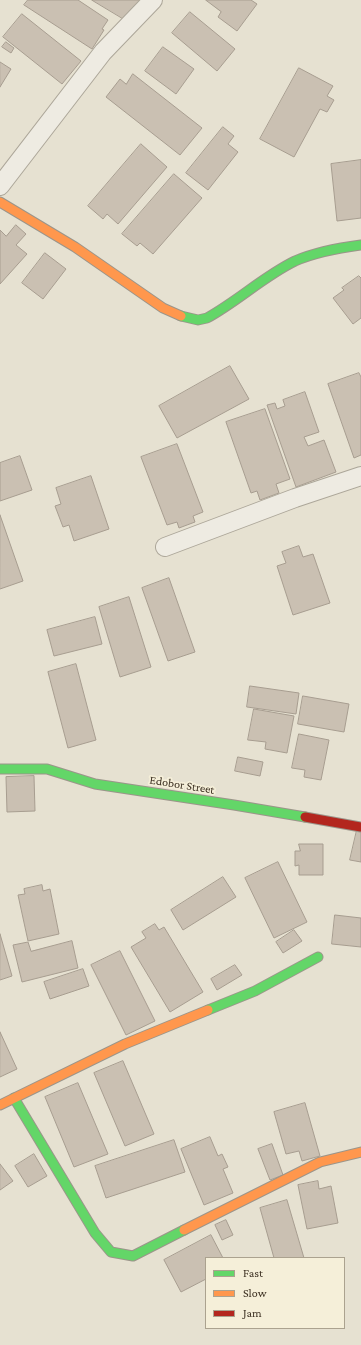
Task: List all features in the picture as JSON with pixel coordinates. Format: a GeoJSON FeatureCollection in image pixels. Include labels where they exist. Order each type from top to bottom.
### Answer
{"type":"FeatureCollection","features":[{"type":"Feature","properties":{"kind":"street"},"geometry":{"type":"LineString","coordinates":[[0,186],[103,52],[153,0]]}},
{"type":"Feature","properties":{"kind":"street"},"geometry":{"type":"LineString","coordinates":[[0,202],[75,246],[162,308],[183,317],[198,320],[207,318],[216,313],[286,266],[321,252],[361,245]]}},
{"type":"Feature","properties":{"kind":"street"},"geometry":{"type":"LineString","coordinates":[[164,547],[295,498],[361,476]]}},
{"type":"Feature","properties":{"kind":"street","name":"Edobor Street"},"geometry":{"type":"LineString","coordinates":[[0,768],[47,769],[95,784],[234,805],[361,827]]}},
{"type":"Feature","properties":{"kind":"street"},"geometry":{"type":"LineString","coordinates":[[0,1105],[124,1044],[255,991],[318,957]]}},
{"type":"Feature","properties":{"kind":"street"},"geometry":{"type":"LineString","coordinates":[[14,1098],[95,1233],[112,1252],[133,1256],[320,1162],[361,1152]]}},
{"type":"Feature","properties":{"kind":"building"},"geometry":{"type":"Polygon","coordinates":[[[28,0],[78,0],[108,20],[102,29],[104,30],[92,49],[24,5],[28,0]]]}},
{"type":"Feature","properties":{"kind":"building"},"geometry":{"type":"Polygon","coordinates":[[[92,0],[141,0],[129,22],[92,0]]]}},
{"type":"Feature","properties":{"kind":"building"},"geometry":{"type":"Polygon","coordinates":[[[206,0],[251,0],[257,4],[237,31],[218,17],[221,12],[206,0]]]}},
{"type":"Feature","properties":{"kind":"building"},"geometry":{"type":"Polygon","coordinates":[[[190,12],[235,49],[217,71],[172,33],[190,12]]]}},
{"type":"Feature","properties":{"kind":"building"},"geometry":{"type":"Polygon","coordinates":[[[22,14],[81,61],[62,84],[3,37],[22,14]]]}},
{"type":"Feature","properties":{"kind":"building"},"geometry":{"type":"Polygon","coordinates":[[[6,42],[14,48],[11,53],[2,47],[6,42]]]}},
{"type":"Feature","properties":{"kind":"building"},"geometry":{"type":"Polygon","coordinates":[[[163,47],[194,69],[176,94],[145,71],[163,47]]]}},
{"type":"Feature","properties":{"kind":"building"},"geometry":{"type":"Polygon","coordinates":[[[0,62],[11,69],[0,87],[0,62]]]}},
{"type":"Feature","properties":{"kind":"building"},"geometry":{"type":"Polygon","coordinates":[[[299,68],[333,86],[327,96],[334,100],[327,112],[320,109],[294,157],[260,139],[299,68]]]}},
{"type":"Feature","properties":{"kind":"building"},"geometry":{"type":"Polygon","coordinates":[[[133,74],[202,128],[180,155],[106,97],[120,79],[126,84],[133,74]]]}},
{"type":"Feature","properties":{"kind":"building"},"geometry":{"type":"Polygon","coordinates":[[[223,127],[234,136],[228,144],[238,152],[208,190],[186,173],[223,127]]]}},
{"type":"Feature","properties":{"kind":"building"},"geometry":{"type":"Polygon","coordinates":[[[141,144],[167,167],[118,224],[107,214],[103,219],[88,206],[141,144]]]}},
{"type":"Feature","properties":{"kind":"building"},"geometry":{"type":"Polygon","coordinates":[[[361,160],[361,218],[337,221],[331,164],[361,160]]]}},
{"type":"Feature","properties":{"kind":"building"},"geometry":{"type":"Polygon","coordinates":[[[174,174],[202,198],[153,254],[140,243],[137,246],[122,234],[174,174]]]}},
{"type":"Feature","properties":{"kind":"building"},"geometry":{"type":"Polygon","coordinates":[[[16,225],[26,234],[16,245],[27,254],[0,284],[0,230],[6,236],[16,225]]]}},
{"type":"Feature","properties":{"kind":"building"},"geometry":{"type":"Polygon","coordinates":[[[45,253],[66,269],[43,299],[22,283],[45,253]]]}},
{"type":"Feature","properties":{"kind":"building"},"geometry":{"type":"Polygon","coordinates":[[[359,276],[361,278],[361,318],[353,324],[333,298],[344,290],[342,288],[359,276]]]}},
{"type":"Feature","properties":{"kind":"building"},"geometry":{"type":"Polygon","coordinates":[[[230,366],[249,399],[177,438],[159,406],[230,366]]]}},
{"type":"Feature","properties":{"kind":"building"},"geometry":{"type":"Polygon","coordinates":[[[359,373],[361,377],[361,455],[354,458],[328,384],[359,373]]]}},
{"type":"Feature","properties":{"kind":"building"},"geometry":{"type":"Polygon","coordinates":[[[305,392],[319,432],[304,437],[308,446],[324,440],[336,472],[296,487],[267,405],[275,403],[277,409],[285,406],[283,400],[305,392]]]}},
{"type":"Feature","properties":{"kind":"building"},"geometry":{"type":"Polygon","coordinates":[[[265,409],[290,479],[276,484],[279,493],[260,500],[257,491],[251,493],[226,422],[265,409]]]}},
{"type":"Feature","properties":{"kind":"building"},"geometry":{"type":"Polygon","coordinates":[[[177,444],[203,512],[193,516],[195,522],[179,528],[177,522],[167,525],[141,457],[177,444]]]}},
{"type":"Feature","properties":{"kind":"building"},"geometry":{"type":"Polygon","coordinates":[[[20,456],[32,490],[0,501],[0,463],[20,456]]]}},
{"type":"Feature","properties":{"kind":"building"},"geometry":{"type":"Polygon","coordinates":[[[91,476],[109,529],[74,541],[69,525],[63,527],[55,506],[61,504],[56,488],[91,476]]]}},
{"type":"Feature","properties":{"kind":"building"},"geometry":{"type":"Polygon","coordinates":[[[0,515],[23,581],[0,589],[0,515]]]}},
{"type":"Feature","properties":{"kind":"building"},"geometry":{"type":"Polygon","coordinates":[[[299,546],[303,557],[313,554],[330,603],[293,615],[277,566],[286,563],[282,552],[299,546]]]}},
{"type":"Feature","properties":{"kind":"building"},"geometry":{"type":"Polygon","coordinates":[[[169,578],[195,652],[168,661],[142,588],[169,578]]]}},
{"type":"Feature","properties":{"kind":"building"},"geometry":{"type":"Polygon","coordinates":[[[129,597],[151,667],[120,677],[99,607],[129,597]]]}},
{"type":"Feature","properties":{"kind":"building"},"geometry":{"type":"Polygon","coordinates":[[[95,617],[102,644],[54,656],[47,630],[95,617]]]}},
{"type":"Feature","properties":{"kind":"building"},"geometry":{"type":"Polygon","coordinates":[[[76,664],[96,740],[68,748],[48,672],[76,664]]]}},
{"type":"Feature","properties":{"kind":"building"},"geometry":{"type":"Polygon","coordinates":[[[250,686],[299,693],[296,714],[247,707],[250,686]]]}},
{"type":"Feature","properties":{"kind":"building"},"geometry":{"type":"Polygon","coordinates":[[[303,696],[349,704],[344,732],[298,724],[303,696]]]}},
{"type":"Feature","properties":{"kind":"building"},"geometry":{"type":"Polygon","coordinates":[[[254,709],[294,716],[287,753],[265,749],[266,742],[248,740],[254,709]]]}},
{"type":"Feature","properties":{"kind":"building"},"geometry":{"type":"Polygon","coordinates":[[[299,734],[329,740],[321,780],[304,777],[305,770],[292,768],[299,734]]]}},
{"type":"Feature","properties":{"kind":"building"},"geometry":{"type":"Polygon","coordinates":[[[238,757],[263,762],[260,776],[235,771],[238,757]]]}},
{"type":"Feature","properties":{"kind":"building"},"geometry":{"type":"Polygon","coordinates":[[[34,776],[35,811],[7,812],[6,777],[34,776]]]}},
{"type":"Feature","properties":{"kind":"building"},"geometry":{"type":"Polygon","coordinates":[[[357,830],[361,831],[361,862],[350,860],[357,830]]]}},
{"type":"Feature","properties":{"kind":"building"},"geometry":{"type":"Polygon","coordinates":[[[299,844],[323,844],[323,875],[299,875],[299,865],[295,866],[295,851],[300,851],[299,844]]]}},
{"type":"Feature","properties":{"kind":"building"},"geometry":{"type":"Polygon","coordinates":[[[278,862],[307,922],[274,938],[245,878],[278,862]]]}},
{"type":"Feature","properties":{"kind":"building"},"geometry":{"type":"Polygon","coordinates":[[[223,877],[236,897],[183,930],[171,910],[223,877]]]}},
{"type":"Feature","properties":{"kind":"building"},"geometry":{"type":"Polygon","coordinates":[[[42,885],[43,891],[50,889],[59,934],[28,941],[18,895],[25,894],[24,889],[42,885]]]}},
{"type":"Feature","properties":{"kind":"building"},"geometry":{"type":"Polygon","coordinates":[[[335,915],[361,918],[361,947],[332,944],[335,915]]]}},
{"type":"Feature","properties":{"kind":"building"},"geometry":{"type":"Polygon","coordinates":[[[155,924],[159,930],[164,927],[203,992],[170,1012],[131,947],[146,938],[142,932],[155,924]]]}},
{"type":"Feature","properties":{"kind":"building"},"geometry":{"type":"Polygon","coordinates":[[[294,930],[302,941],[283,953],[276,942],[294,930]]]}},
{"type":"Feature","properties":{"kind":"building"},"geometry":{"type":"Polygon","coordinates":[[[0,934],[12,976],[0,980],[0,934]]]}},
{"type":"Feature","properties":{"kind":"building"},"geometry":{"type":"Polygon","coordinates":[[[72,941],[78,968],[22,982],[13,945],[28,942],[31,951],[72,941]]]}},
{"type":"Feature","properties":{"kind":"building"},"geometry":{"type":"Polygon","coordinates":[[[120,951],[155,1021],[126,1035],[91,965],[120,951]]]}},
{"type":"Feature","properties":{"kind":"building"},"geometry":{"type":"Polygon","coordinates":[[[235,965],[242,975],[217,990],[211,979],[235,965]]]}},
{"type":"Feature","properties":{"kind":"building"},"geometry":{"type":"Polygon","coordinates":[[[83,969],[89,986],[50,999],[44,982],[83,969]]]}},
{"type":"Feature","properties":{"kind":"building"},"geometry":{"type":"Polygon","coordinates":[[[0,1032],[17,1069],[0,1077],[0,1032]]]}},
{"type":"Feature","properties":{"kind":"building"},"geometry":{"type":"Polygon","coordinates":[[[123,1061],[154,1134],[125,1146],[94,1073],[123,1061]]]}},
{"type":"Feature","properties":{"kind":"building"},"geometry":{"type":"Polygon","coordinates":[[[78,1083],[108,1154],[74,1167],[45,1097],[78,1083]]]}},
{"type":"Feature","properties":{"kind":"building"},"geometry":{"type":"Polygon","coordinates":[[[305,1103],[320,1156],[302,1161],[299,1151],[286,1154],[274,1112],[305,1103]]]}},
{"type":"Feature","properties":{"kind":"building"},"geometry":{"type":"Polygon","coordinates":[[[210,1137],[218,1156],[222,1154],[228,1167],[223,1169],[233,1193],[204,1205],[181,1149],[210,1137]]]}},
{"type":"Feature","properties":{"kind":"building"},"geometry":{"type":"Polygon","coordinates":[[[174,1140],[185,1172],[106,1198],[95,1166],[174,1140]]]}},
{"type":"Feature","properties":{"kind":"building"},"geometry":{"type":"Polygon","coordinates":[[[272,1144],[283,1175],[270,1180],[258,1149],[272,1144]]]}},
{"type":"Feature","properties":{"kind":"building"},"geometry":{"type":"Polygon","coordinates":[[[34,1154],[47,1176],[28,1187],[15,1166],[34,1154]]]}},
{"type":"Feature","properties":{"kind":"building"},"geometry":{"type":"Polygon","coordinates":[[[0,1164],[13,1181],[0,1190],[0,1164]]]}},
{"type":"Feature","properties":{"kind":"building"},"geometry":{"type":"Polygon","coordinates":[[[318,1181],[319,1189],[331,1186],[338,1223],[307,1229],[298,1185],[318,1181]]]}},
{"type":"Feature","properties":{"kind":"building"},"geometry":{"type":"Polygon","coordinates":[[[287,1200],[304,1257],[274,1257],[260,1208],[287,1200]]]}},
{"type":"Feature","properties":{"kind":"building"},"geometry":{"type":"Polygon","coordinates":[[[226,1220],[233,1235],[222,1240],[215,1225],[226,1220]]]}},
{"type":"Feature","properties":{"kind":"building"},"geometry":{"type":"Polygon","coordinates":[[[211,1235],[222,1257],[205,1257],[205,1280],[181,1292],[164,1260],[211,1235]]]}},
{"type":"Feature","properties":{"kind":"traffic: fast"},"geometry":{"type":"LineString","coordinates":[[181,316],[198,320],[207,318],[295,261],[327,251],[361,245]]}},
{"type":"Feature","properties":{"kind":"traffic: fast"},"geometry":{"type":"LineString","coordinates":[[0,769],[47,769],[95,784],[305,817]]}},
{"type":"Feature","properties":{"kind":"traffic: fast"},"geometry":{"type":"LineString","coordinates":[[208,1010],[255,991],[318,957]]}},
{"type":"Feature","properties":{"kind":"traffic: fast"},"geometry":{"type":"LineString","coordinates":[[14,1098],[95,1233],[111,1252],[133,1256],[184,1230]]}},
{"type":"Feature","properties":{"kind":"traffic: slow"},"geometry":{"type":"LineString","coordinates":[[0,202],[75,247],[163,308],[181,316]]}},
{"type":"Feature","properties":{"kind":"traffic: slow"},"geometry":{"type":"LineString","coordinates":[[0,1105],[125,1044],[208,1010]]}},
{"type":"Feature","properties":{"kind":"traffic: slow"},"geometry":{"type":"LineString","coordinates":[[184,1230],[320,1162],[361,1152]]}},
{"type":"Feature","properties":{"kind":"traffic: jam"},"geometry":{"type":"LineString","coordinates":[[305,817],[361,827]]}}]}
